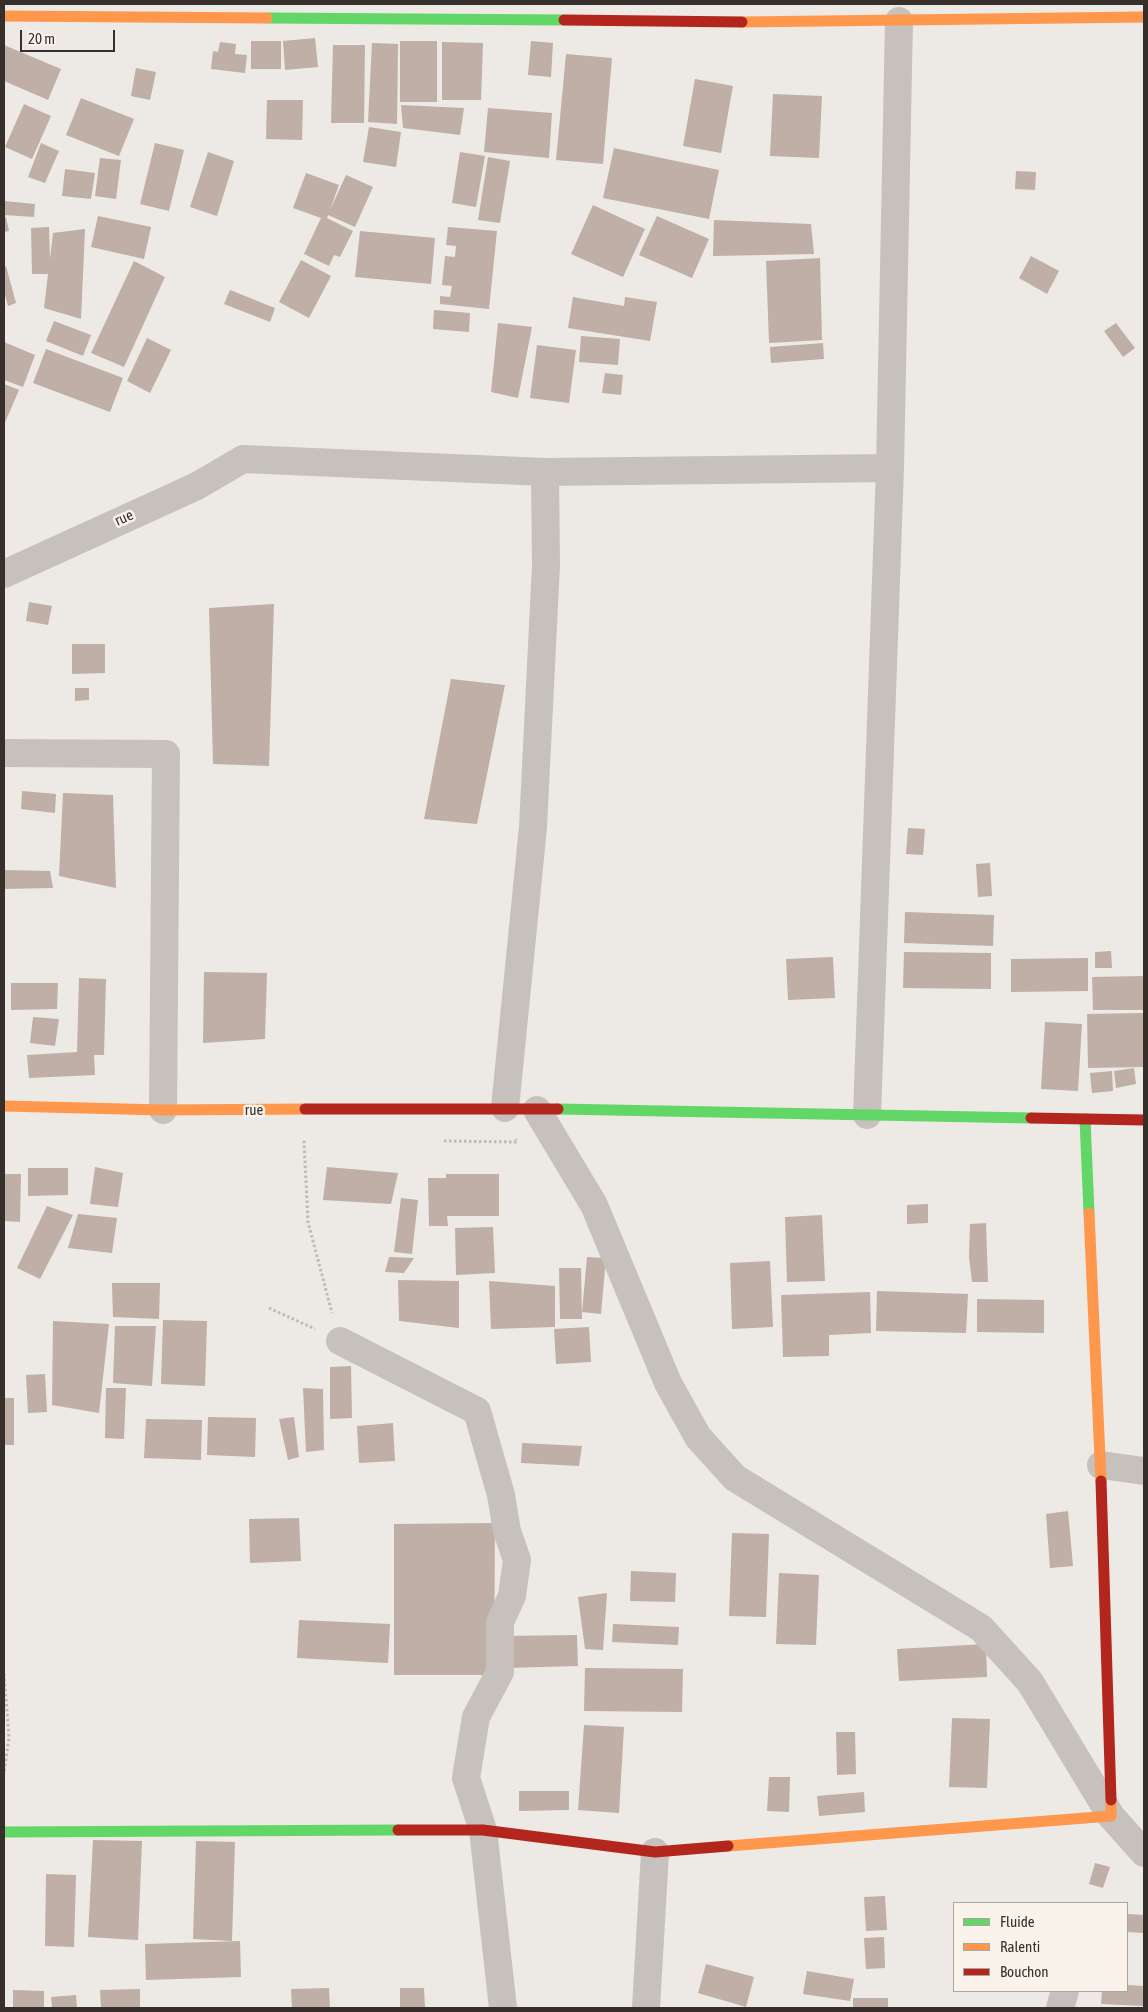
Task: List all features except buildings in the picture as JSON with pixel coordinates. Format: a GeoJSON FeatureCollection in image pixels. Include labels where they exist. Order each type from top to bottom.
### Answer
{"type":"FeatureCollection","features":[{"type":"Feature","properties":{"kind":"street"},"geometry":{"type":"LineString","coordinates":[[4,16],[796,22],[1144,17]]}},
{"type":"Feature","properties":{"kind":"street"},"geometry":{"type":"LineString","coordinates":[[867,1115],[890,468],[899,21]]}},
{"type":"Feature","properties":{"kind":"street","name":"rue"},"geometry":{"type":"LineString","coordinates":[[4,574],[197,486],[242,459],[545,472]]}},
{"type":"Feature","properties":{"kind":"street"},"geometry":{"type":"LineString","coordinates":[[504,1108],[532,827],[546,565],[545,472],[890,468]]}},
{"type":"Feature","properties":{"kind":"street"},"geometry":{"type":"LineString","coordinates":[[4,753],[166,754],[163,1110]]}},
{"type":"Feature","properties":{"kind":"street","name":"rue"},"geometry":{"type":"LineString","coordinates":[[4,1106],[163,1110],[504,1108],[1144,1120]]}},
{"type":"Feature","properties":{"kind":"street"},"geometry":{"type":"LineString","coordinates":[[537,1110],[594,1205],[668,1383],[698,1437],[735,1478],[981,1628],[1030,1682],[1111,1816],[1144,1853]]}},
{"type":"Feature","properties":{"kind":"street"},"geometry":{"type":"LineString","coordinates":[[1085,1119],[1101,1464],[1111,1816]]}},
{"type":"Feature","properties":{"kind":"street"},"geometry":{"type":"LineString","coordinates":[[340,1341],[477,1411],[501,1495],[507,1531],[517,1560],[512,1596],[500,1622],[500,1672],[476,1718],[466,1778],[482,1830],[503,2008]]}},
{"type":"Feature","properties":{"kind":"street"},"geometry":{"type":"LineString","coordinates":[[1101,1464],[1144,1471]]}},
{"type":"Feature","properties":{"kind":"street"},"geometry":{"type":"LineString","coordinates":[[4,1832],[482,1830],[655,1852],[1111,1816]]}},
{"type":"Feature","properties":{"kind":"street"},"geometry":{"type":"LineString","coordinates":[[646,2008],[655,1852]]}},
{"type":"Feature","properties":{"kind":"street"},"geometry":{"type":"LineString","coordinates":[[1060,2008],[1065,1992]]}},
{"type":"Feature","properties":{"kind":"path"},"geometry":{"type":"LineString","coordinates":[[312,1140],[304,1142],[308,1222],[340,1341]]}},
{"type":"Feature","properties":{"kind":"path"},"geometry":{"type":"LineString","coordinates":[[270,1308],[340,1341]]}},
{"type":"Feature","properties":{"kind":"path"},"geometry":{"type":"LineString","coordinates":[[4,1674],[9,1738],[4,1774]]}},
{"type":"Feature","properties":{"kind":"traffic: fast"},"geometry":{"type":"LineString","coordinates":[[267,18],[564,20]]}},
{"type":"Feature","properties":{"kind":"traffic: fast"},"geometry":{"type":"LineString","coordinates":[[558,1109],[1031,1118]]}},
{"type":"Feature","properties":{"kind":"traffic: fast"},"geometry":{"type":"LineString","coordinates":[[1085,1119],[1089,1213]]}},
{"type":"Feature","properties":{"kind":"traffic: fast"},"geometry":{"type":"LineString","coordinates":[[4,1832],[398,1830]]}},
{"type":"Feature","properties":{"kind":"traffic: slow"},"geometry":{"type":"LineString","coordinates":[[4,16],[267,18]]}},
{"type":"Feature","properties":{"kind":"traffic: slow"},"geometry":{"type":"LineString","coordinates":[[742,22],[1144,17]]}},
{"type":"Feature","properties":{"kind":"traffic: slow"},"geometry":{"type":"LineString","coordinates":[[4,1106],[163,1110],[305,1109]]}},
{"type":"Feature","properties":{"kind":"traffic: slow"},"geometry":{"type":"LineString","coordinates":[[1089,1213],[1101,1481]]}},
{"type":"Feature","properties":{"kind":"traffic: slow"},"geometry":{"type":"LineString","coordinates":[[728,1846],[1111,1816],[1111,1800]]}},
{"type":"Feature","properties":{"kind":"traffic: jam"},"geometry":{"type":"LineString","coordinates":[[564,20],[742,22]]}},
{"type":"Feature","properties":{"kind":"traffic: jam"},"geometry":{"type":"LineString","coordinates":[[305,1109],[558,1109]]}},
{"type":"Feature","properties":{"kind":"traffic: jam"},"geometry":{"type":"LineString","coordinates":[[1031,1118],[1144,1120]]}},
{"type":"Feature","properties":{"kind":"traffic: jam"},"geometry":{"type":"LineString","coordinates":[[1101,1481],[1111,1800]]}},
{"type":"Feature","properties":{"kind":"traffic: jam"},"geometry":{"type":"LineString","coordinates":[[398,1830],[483,1830],[655,1852],[728,1846]]}}]}
